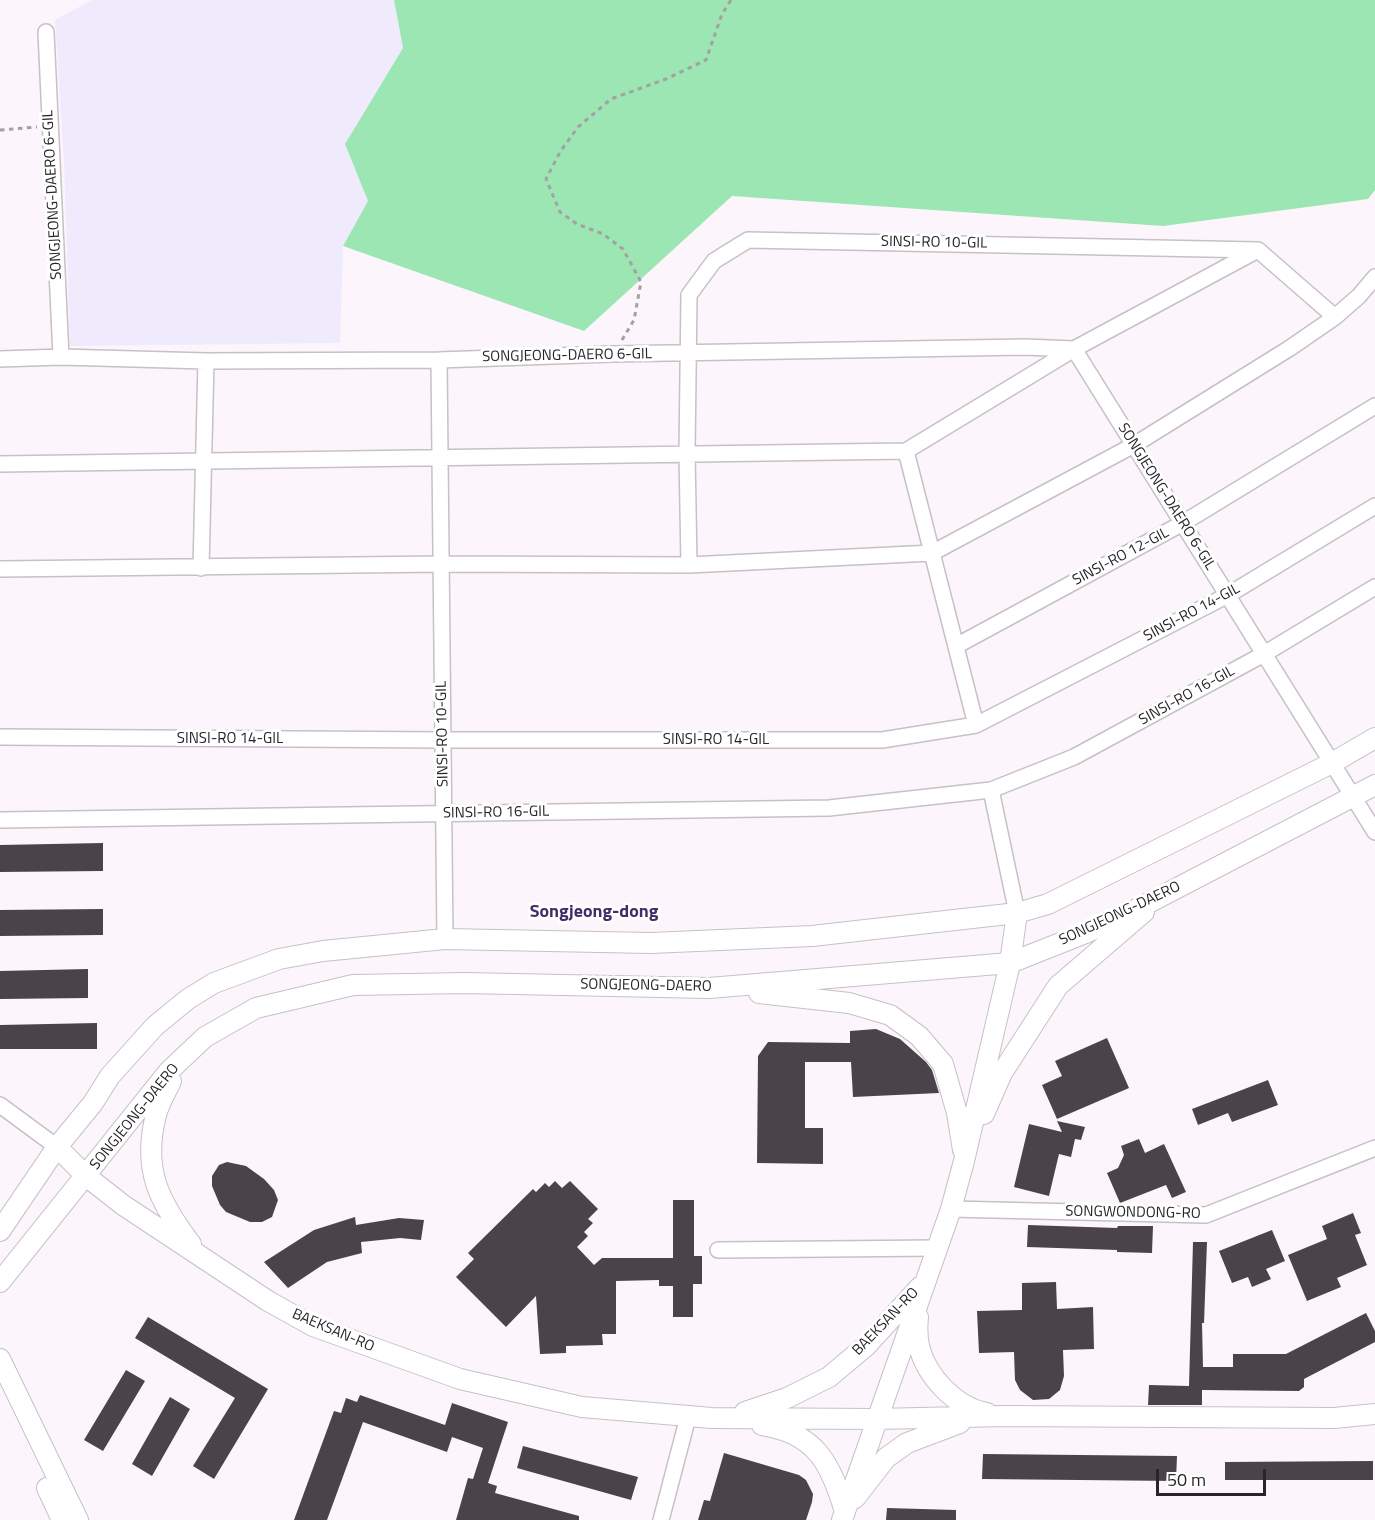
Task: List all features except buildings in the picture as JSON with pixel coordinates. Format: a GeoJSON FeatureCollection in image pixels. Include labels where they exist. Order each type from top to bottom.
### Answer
{"type":"FeatureCollection","features":[{"type":"Feature","properties":{"kind":"street","name":"SONGJEONG-DAERO 6-GIL"},"geometry":{"type":"LineString","coordinates":[[46,32],[61,357]]}},
{"type":"Feature","properties":{"kind":"street","name":"SINSI-RO 10-GIL"},"geometry":{"type":"LineString","coordinates":[[689,565],[687,354],[690,295],[714,261],[748,240],[1258,250]]}},
{"type":"Feature","properties":{"kind":"street","name":"SONGJEONG-DAERO 6-GIL"},"geometry":{"type":"LineString","coordinates":[[906,451],[1074,349],[1258,250]]}},
{"type":"Feature","properties":{"kind":"street"},"geometry":{"type":"LineString","coordinates":[[1258,250],[1335,317]]}},
{"type":"Feature","properties":{"kind":"street"},"geometry":{"type":"LineString","coordinates":[[0,569],[441,564],[689,565],[932,553],[1134,445],[1290,348],[1335,317],[1359,296],[1375,277]]}},
{"type":"Feature","properties":{"kind":"street","name":"SONGJEONG-DAERO 6-GIL"},"geometry":{"type":"LineString","coordinates":[[0,359],[61,357],[206,361],[439,360],[611,354],[1074,349]]}},
{"type":"Feature","properties":{"kind":"street","name":"SONGJEONG-DAERO 6-GIL"},"geometry":{"type":"LineString","coordinates":[[1074,349],[1375,832]]}},
{"type":"Feature","properties":{"kind":"street","name":"SINSI-RO 10-GIL"},"geometry":{"type":"LineString","coordinates":[[439,360],[445,939]]}},
{"type":"Feature","properties":{"kind":"street"},"geometry":{"type":"LineString","coordinates":[[201,568],[206,361]]}},
{"type":"Feature","properties":{"kind":"street","name":"SINSI-RO 12-GIL"},"geometry":{"type":"LineString","coordinates":[[956,646],[1183,523],[1375,406]]}},
{"type":"Feature","properties":{"kind":"street"},"geometry":{"type":"LineString","coordinates":[[0,464],[203,463],[906,451],[976,725]]}},
{"type":"Feature","properties":{"kind":"street","name":"SINSI-RO 14-GIL"},"geometry":{"type":"LineString","coordinates":[[0,737],[882,740],[976,725],[1228,595],[1375,506]]}},
{"type":"Feature","properties":{"kind":"street","name":"SINSI-RO 16-GIL"},"geometry":{"type":"LineString","coordinates":[[0,820],[829,808],[991,790],[1074,757],[1264,654],[1375,587]]}},
{"type":"Feature","properties":{"kind":"street"},"geometry":{"type":"LineString","coordinates":[[0,1231],[57,1147],[93,1103],[110,1076],[155,1026],[188,999],[214,983],[279,958],[322,951],[445,939],[651,943],[812,936],[1017,913],[1048,904],[1332,763],[1375,738]]}},
{"type":"Feature","properties":{"kind":"street","name":"SONGJEONG-DAERO"},"geometry":{"type":"LineString","coordinates":[[0,1282],[169,1071],[205,1037],[256,1008],[353,985],[465,983],[709,988],[1010,963],[1088,932],[1164,895],[1375,785]]}},
{"type":"Feature","properties":{"kind":"street"},"geometry":{"type":"LineString","coordinates":[[843,1516],[951,1209],[1010,963],[1017,913],[991,790]]}},
{"type":"Feature","properties":{"kind":"street"},"geometry":{"type":"LineString","coordinates":[[964,1161],[1002,1073],[1059,986],[1164,895]]}},
{"type":"Feature","properties":{"kind":"street"},"geometry":{"type":"LineString","coordinates":[[709,988],[849,1003],[890,1015],[919,1036],[943,1064],[957,1113],[964,1161]]}},
{"type":"Feature","properties":{"kind":"street"},"geometry":{"type":"LineString","coordinates":[[180,1061],[156,1113],[151,1144],[151,1163],[155,1186],[170,1217],[201,1258]]}},
{"type":"Feature","properties":{"kind":"street","name":"BAEKSAN-RO"},"geometry":{"type":"LineString","coordinates":[[0,1105],[57,1147],[86,1176],[123,1205],[268,1301],[313,1326],[459,1379],[582,1407],[712,1418],[877,1419],[1005,1416],[1334,1418],[1375,1414]]}},
{"type":"Feature","properties":{"kind":"street","name":"SONGWONDONG-RO"},"geometry":{"type":"LineString","coordinates":[[951,1209],[1206,1215],[1375,1148]]}},
{"type":"Feature","properties":{"kind":"street"},"geometry":{"type":"LineString","coordinates":[[718,1250],[937,1248]]}},
{"type":"Feature","properties":{"kind":"street","name":"BAEKSAN-RO"},"geometry":{"type":"LineString","coordinates":[[926,1281],[918,1314],[917,1333],[919,1347],[927,1366],[937,1382],[948,1393],[966,1405],[981,1412],[1005,1416]]}},
{"type":"Feature","properties":{"kind":"street","name":"BAEKSAN-RO"},"geometry":{"type":"LineString","coordinates":[[712,1418],[752,1411],[787,1398],[829,1377],[866,1346],[926,1281]]}},
{"type":"Feature","properties":{"kind":"street"},"geometry":{"type":"LineString","coordinates":[[0,1359],[78,1520]]}},
{"type":"Feature","properties":{"kind":"street"},"geometry":{"type":"LineString","coordinates":[[0,1391],[62,1520]]}},
{"type":"Feature","properties":{"kind":"street","name":"BAEKSAN-RO"},"geometry":{"type":"LineString","coordinates":[[843,1516],[886,1458],[907,1443],[965,1422],[1005,1416]]}},
{"type":"Feature","properties":{"kind":"street"},"geometry":{"type":"LineString","coordinates":[[661,1520],[688,1417]]}},
{"type":"Feature","properties":{"kind":"street","name":"BAEKSAN-RO"},"geometry":{"type":"LineString","coordinates":[[712,1418],[771,1427],[794,1435],[811,1446],[823,1457],[835,1480],[843,1516]]}},
{"type":"Feature","properties":{"kind":"path"},"geometry":{"type":"LineString","coordinates":[[611,354],[620,345],[634,320],[641,282],[623,249],[603,234],[577,224],[560,212],[546,179],[560,152],[578,126],[611,99],[666,79],[706,60],[722,14],[731,0]]}},
{"type":"Feature","properties":{"kind":"path"},"geometry":{"type":"LineString","coordinates":[[0,130],[50,126]]}},
{"type":"Feature","properties":{"kind":"shaded area"},"geometry":{"type":"Polygon","coordinates":[[[92,0],[394,0],[403,48],[345,144],[368,201],[343,246],[340,343],[70,346],[64,163],[55,20],[92,0]]]}},
{"type":"Feature","properties":{"kind":"green space"},"geometry":{"type":"Polygon","coordinates":[[[394,0],[1375,0],[1375,190],[1368,199],[1163,226],[732,196],[584,331],[343,246],[368,201],[345,144],[403,48],[394,0]]]}},
{"type":"Feature","properties":{"kind":"district","name":"Songjeong-dong"},"geometry":{"type":"Point","coordinates":[594,913]}}]}
